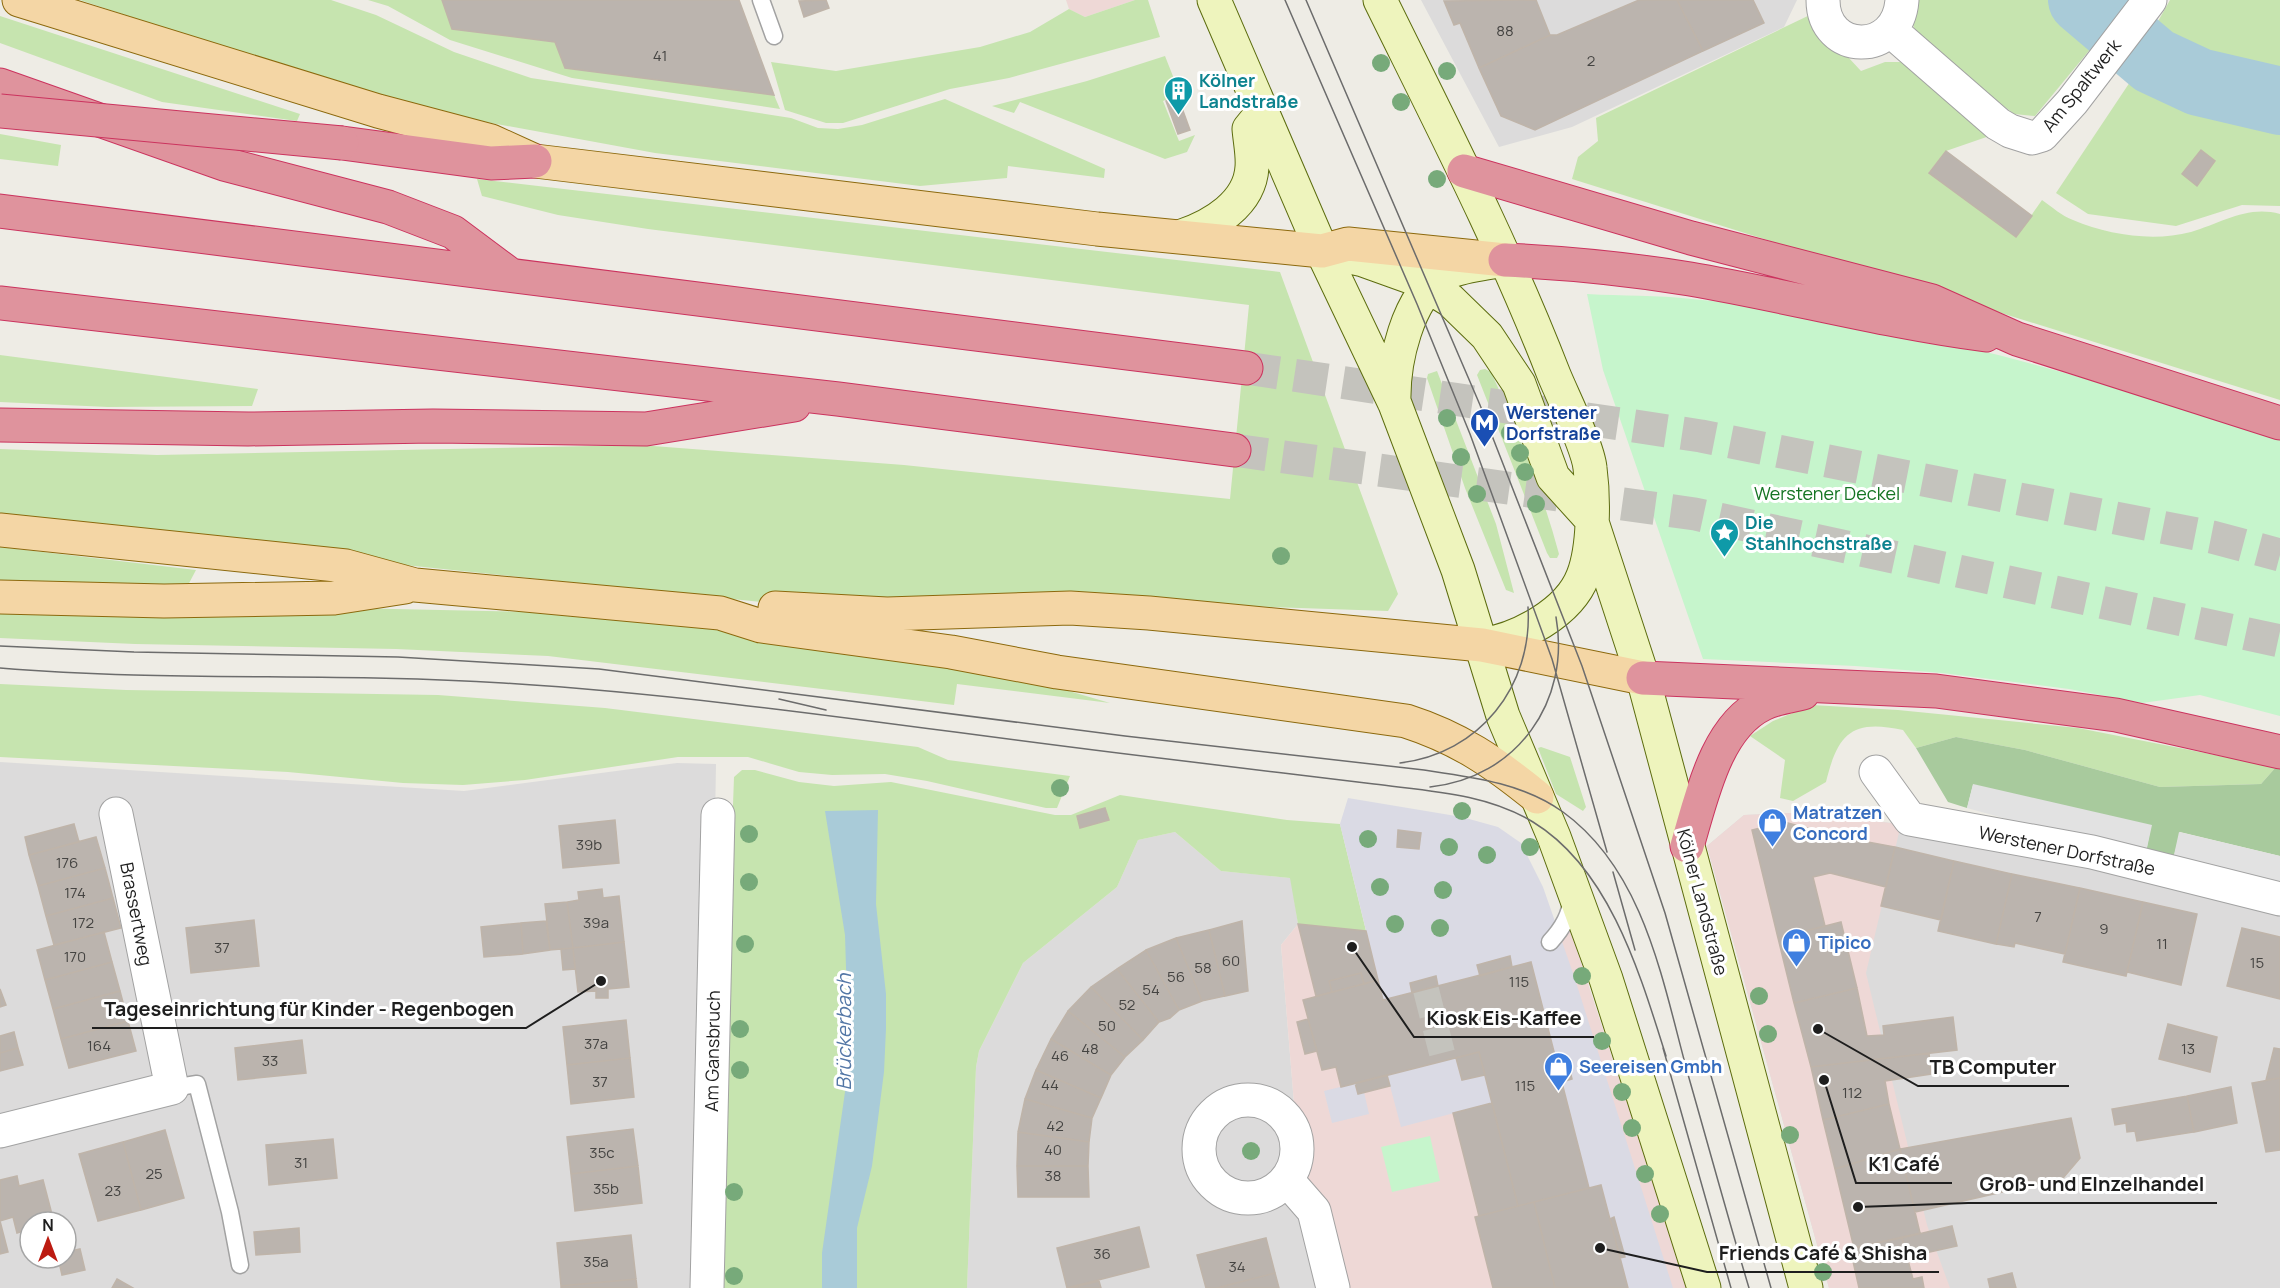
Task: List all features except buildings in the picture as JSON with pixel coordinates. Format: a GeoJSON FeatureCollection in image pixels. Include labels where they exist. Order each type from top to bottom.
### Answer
{"type":"FeatureCollection","features":[{"type":"Feature","properties":{"kind":"highway"},"geometry":{"type":"LineString","coordinates":[[0,85],[224,164],[399,211],[453,232],[509,274]]}},
{"type":"Feature","properties":{"kind":"highway"},"geometry":{"type":"LineString","coordinates":[[0,111],[342,143],[491,163],[535,161]]}},
{"type":"Feature","properties":{"kind":"highway"},"geometry":{"type":"LineString","coordinates":[[1464,171],[1690,238],[1932,301],[2017,339],[2280,423]]}},
{"type":"Feature","properties":{"kind":"highway"},"geometry":{"type":"LineString","coordinates":[[0,211],[1246,368]]}},
{"type":"Feature","properties":{"kind":"highway"},"geometry":{"type":"LineString","coordinates":[[1505,260],[1594,265],[1690,279],[1936,328],[2017,339]]}},
{"type":"Feature","properties":{"kind":"highway"},"geometry":{"type":"LineString","coordinates":[[0,303],[838,399],[1234,450]]}},
{"type":"Feature","properties":{"kind":"highway"},"geometry":{"type":"LineString","coordinates":[[0,424],[248,429],[433,426],[646,429],[838,399]]}},
{"type":"Feature","properties":{"kind":"highway"},"geometry":{"type":"LineString","coordinates":[[1643,678],[1936,691],[2105,713],[2217,736],[2280,752]]}},
{"type":"Feature","properties":{"kind":"highway"},"geometry":{"type":"LineString","coordinates":[[1687,846],[1709,773],[1733,730],[1762,704],[1840,686]]}},
{"type":"Feature","properties":{"kind":"main road"},"geometry":{"type":"LineString","coordinates":[[19,0],[378,111],[491,141],[535,161],[1097,229],[1322,251],[1348,244],[1505,260]]}},
{"type":"Feature","properties":{"kind":"main road"},"geometry":{"type":"LineString","coordinates":[[1214,0],[1262,112],[1291,172],[1322,251],[1395,404],[1458,570],[1503,716],[1572,886],[1606,979],[1704,1288]]}},
{"type":"Feature","properties":{"kind":"main road","name":"Kölner Landstraße"},"geometry":{"type":"LineString","coordinates":[[1380,0],[1464,171],[1539,335],[1590,466],[1591,543],[1583,577],[1574,592],[1539,626],[1505,642],[1482,645]]}},
{"type":"Feature","properties":{"kind":"main road"},"geometry":{"type":"LineString","coordinates":[[1182,236],[1207,227],[1223,216],[1244,191],[1252,168],[1249,129],[1262,112]]}},
{"type":"Feature","properties":{"kind":"main road","name":"Kölner Landstraße"},"geometry":{"type":"LineString","coordinates":[[1322,251],[1401,272],[1429,285],[1450,300],[1487,336],[1519,384],[1553,477],[1591,519],[1643,678],[1806,1288]]}},
{"type":"Feature","properties":{"kind":"main road"},"geometry":{"type":"LineString","coordinates":[[1395,404],[1393,377],[1398,357],[1417,304],[1429,285],[1444,274],[1505,260]]}},
{"type":"Feature","properties":{"kind":"main road"},"geometry":{"type":"LineString","coordinates":[[0,530],[346,566],[415,585],[720,613],[761,626],[951,652],[1057,672],[1406,721],[1462,743],[1497,764],[1537,797]]}},
{"type":"Feature","properties":{"kind":"main road"},"geometry":{"type":"LineString","coordinates":[[0,597],[164,601],[334,598],[415,585]]}},
{"type":"Feature","properties":{"kind":"main road"},"geometry":{"type":"LineString","coordinates":[[720,613],[759,608],[887,614],[1070,608],[1172,615],[1482,645],[1643,678]]}},
{"type":"Feature","properties":{"kind":"street"},"geometry":{"type":"LineString","coordinates":[[1823,0],[1825,18],[1831,27],[1849,40],[1871,41],[1890,30],[1897,22],[1902,0]]}},
{"type":"Feature","properties":{"kind":"street","name":"Am Spaltwerk"},"geometry":{"type":"LineString","coordinates":[[1890,30],[2010,131],[2032,138],[2042,135],[2079,92],[2150,0]]}},
{"type":"Feature","properties":{"kind":"street","name":"Werstener Dorfstraße"},"geometry":{"type":"LineString","coordinates":[[1876,772],[1910,819],[2092,852],[2280,899]]}},
{"type":"Feature","properties":{"kind":"street","name":"Brassertweg"},"geometry":{"type":"LineString","coordinates":[[116,814],[172,1088]]}},
{"type":"Feature","properties":{"kind":"street","name":"Am Gansbruch"},"geometry":{"type":"LineString","coordinates":[[707,1288],[718,815]]}},
{"type":"Feature","properties":{"kind":"street"},"geometry":{"type":"LineString","coordinates":[[0,1131],[172,1088]]}},
{"type":"Feature","properties":{"kind":"street"},"geometry":{"type":"LineString","coordinates":[[1287,1180],[1314,1211],[1333,1288]]}},
{"type":"Feature","properties":{"kind":"lane"},"geometry":{"type":"LineString","coordinates":[[761,0],[774,36]]}},
{"type":"Feature","properties":{"kind":"lane"},"geometry":{"type":"LineString","coordinates":[[1550,942],[1558,933],[1571,909],[1572,886]]}},
{"type":"Feature","properties":{"kind":"lane"},"geometry":{"type":"LineString","coordinates":[[172,1088],[197,1084],[230,1212],[240,1265]]}},
{"type":"Feature","properties":{"kind":"shaded area"},"geometry":{"type":"Polygon","coordinates":[[[1066,0],[1135,0],[1085,17],[1069,9],[1066,0]]]}},
{"type":"Feature","properties":{"kind":"shaded area"},"geometry":{"type":"Polygon","coordinates":[[[1421,0],[1797,0],[1784,27],[1572,127],[1499,147],[1421,0]]]}},
{"type":"Feature","properties":{"kind":"shaded area"},"geometry":{"type":"Polygon","coordinates":[[[0,762],[464,791],[677,763],[716,764],[707,1288],[0,1288],[0,762]]]}},
{"type":"Feature","properties":{"kind":"shaded area"},"geometry":{"type":"Polygon","coordinates":[[[1973,784],[2152,825],[2145,857],[1967,808],[1973,784]]]}},
{"type":"Feature","properties":{"kind":"shaded area"},"geometry":{"type":"Polygon","coordinates":[[[1348,798],[1462,817],[1498,827],[1521,843],[1543,887],[1574,976],[1673,1288],[1628,1288],[1601,1185],[1589,1188],[1531,963],[1383,1000],[1340,824],[1348,798]]]}},
{"type":"Feature","properties":{"kind":"shaded area"},"geometry":{"type":"Polygon","coordinates":[[[1791,813],[1901,824],[2280,905],[2280,1288],[1829,1288],[1707,846],[1744,815],[1791,813]]]}},
{"type":"Feature","properties":{"kind":"shaded area"},"geometry":{"type":"Polygon","coordinates":[[[1791,813],[1901,824],[1866,973],[1927,1225],[1950,1288],[1829,1288],[1707,846],[1744,815],[1791,813]]]}},
{"type":"Feature","properties":{"kind":"shaded area"},"geometry":{"type":"Polygon","coordinates":[[[1175,832],[1221,871],[1291,878],[1298,924],[1281,945],[1297,1140],[1333,1288],[967,1288],[976,1067],[979,1051],[1023,963],[1117,887],[1138,840],[1175,832]]]}},
{"type":"Feature","properties":{"kind":"shaded area"},"geometry":{"type":"Polygon","coordinates":[[[2179,832],[2280,856],[2280,889],[2172,864],[2179,832]]]}},
{"type":"Feature","properties":{"kind":"shaded area"},"geometry":{"type":"Polygon","coordinates":[[[1298,924],[1366,931],[1569,926],[1688,1288],[1333,1288],[1297,1140],[1281,945],[1298,924]]]}},
{"type":"Feature","properties":{"kind":"shaded area"},"geometry":{"type":"Polygon","coordinates":[[[1456,1058],[1462,1080],[1485,1075],[1492,1103],[1401,1127],[1390,1086],[1364,1092],[1369,1114],[1332,1123],[1324,1091],[1456,1058]]]}},
{"type":"Feature","properties":{"kind":"green space"},"geometry":{"type":"Polygon","coordinates":[[[80,0],[331,0],[376,15],[454,52],[531,78],[791,118],[818,128],[838,129],[862,125],[945,99],[1105,169],[1104,178],[1008,166],[1007,178],[920,186],[655,153],[491,123],[372,97],[80,0]]]}},
{"type":"Feature","properties":{"kind":"green space"},"geometry":{"type":"Polygon","coordinates":[[[368,0],[442,0],[452,29],[555,42],[565,68],[774,95],[780,109],[572,78],[450,40],[388,6],[368,0]]]}},
{"type":"Feature","properties":{"kind":"green space"},"geometry":{"type":"Polygon","coordinates":[[[1135,0],[1148,0],[1160,37],[1009,78],[950,89],[843,123],[826,123],[785,110],[771,62],[836,71],[980,47],[1030,32],[1069,9],[1085,17],[1135,0]]]}},
{"type":"Feature","properties":{"kind":"green space"},"geometry":{"type":"Polygon","coordinates":[[[1910,0],[2131,0],[2035,116],[2014,114],[1920,42],[1911,20],[1910,0]]]}},
{"type":"Feature","properties":{"kind":"green space"},"geometry":{"type":"Polygon","coordinates":[[[2170,0],[2280,0],[2280,94],[2201,79],[2147,41],[2170,0]]]}},
{"type":"Feature","properties":{"kind":"green space"},"geometry":{"type":"Polygon","coordinates":[[[1814,13],[1834,42],[1861,71],[1885,62],[1915,62],[2001,132],[1946,151],[1929,172],[2016,237],[2042,200],[2065,216],[2101,230],[2146,237],[2191,232],[2246,213],[2280,214],[2280,400],[1572,179],[1578,157],[1598,141],[1596,118],[1814,13]]]}},
{"type":"Feature","properties":{"kind":"green space"},"geometry":{"type":"Polygon","coordinates":[[[0,16],[300,114],[297,121],[162,102],[0,43],[0,16]]]}},
{"type":"Feature","properties":{"kind":"green space"},"geometry":{"type":"Polygon","coordinates":[[[1165,56],[1180,94],[1163,101],[1179,141],[1195,135],[1187,152],[1165,159],[1020,102],[1014,113],[992,106],[1087,81],[1165,56]]]}},
{"type":"Feature","properties":{"kind":"green space"},"geometry":{"type":"Polygon","coordinates":[[[2144,61],[2194,90],[2280,109],[2280,206],[2242,205],[2176,226],[2088,214],[2056,193],[2144,61]]]}},
{"type":"Feature","properties":{"kind":"green space"},"geometry":{"type":"Polygon","coordinates":[[[0,134],[61,145],[58,166],[0,159],[0,134]]]}},
{"type":"Feature","properties":{"kind":"green space"},"geometry":{"type":"Polygon","coordinates":[[[477,179],[1280,272],[1398,594],[1388,611],[1242,606],[761,602],[0,523],[0,449],[157,455],[640,445],[904,465],[1230,499],[1249,305],[648,229],[558,215],[482,196],[477,179]]]}},
{"type":"Feature","properties":{"kind":"green space","name":"Werstener Deckel"},"geometry":{"type":"Polygon","coordinates":[[[1587,294],[1679,298],[1767,308],[1916,335],[2063,372],[2280,436],[2280,716],[2200,695],[2142,703],[2069,689],[1942,673],[1855,666],[1703,659],[1603,370],[1587,294]]]}},
{"type":"Feature","properties":{"kind":"green space"},"geometry":{"type":"Polygon","coordinates":[[[0,355],[258,389],[252,406],[108,407],[0,402],[0,355]]]}},
{"type":"Feature","properties":{"kind":"green space"},"geometry":{"type":"Polygon","coordinates":[[[1485,369],[1491,372],[1529,462],[1559,554],[1557,558],[1550,558],[1547,553],[1477,375],[1480,370],[1485,369]]]}},
{"type":"Feature","properties":{"kind":"green space"},"geometry":{"type":"Polygon","coordinates":[[[1437,371],[1496,524],[1514,593],[1506,590],[1465,488],[1427,378],[1428,374],[1437,371]]]}},
{"type":"Feature","properties":{"kind":"green space"},"geometry":{"type":"Polygon","coordinates":[[[0,547],[196,570],[187,587],[0,582],[0,547]]]}},
{"type":"Feature","properties":{"kind":"green space"},"geometry":{"type":"Polygon","coordinates":[[[0,607],[348,608],[527,612],[694,626],[808,642],[1062,689],[1110,703],[957,684],[954,705],[548,656],[396,649],[135,644],[0,638],[0,607]]]}},
{"type":"Feature","properties":{"kind":"green space"},"geometry":{"type":"Polygon","coordinates":[[[0,684],[126,690],[438,695],[605,708],[918,747],[948,760],[1070,776],[1057,808],[1046,808],[927,781],[885,774],[832,775],[799,772],[748,757],[678,757],[525,780],[463,785],[403,783],[288,772],[0,757],[0,684]]]}},
{"type":"Feature","properties":{"kind":"green space"},"geometry":{"type":"Polygon","coordinates":[[[1812,705],[1898,710],[2078,728],[2276,767],[2261,784],[2160,787],[2025,750],[1956,737],[1916,748],[1903,730],[1871,727],[1859,729],[1842,741],[1826,782],[1793,801],[1780,798],[1785,760],[1750,736],[1773,721],[1812,705]]]}},
{"type":"Feature","properties":{"kind":"green space"},"geometry":{"type":"Polygon","coordinates":[[[1956,737],[2025,750],[2160,787],[2261,784],[2276,767],[2280,768],[2280,856],[2180,832],[2172,864],[2145,857],[2151,826],[1973,785],[1967,808],[1948,802],[1916,748],[1956,737]]]}},
{"type":"Feature","properties":{"kind":"green space"},"geometry":{"type":"Polygon","coordinates":[[[1538,748],[1570,757],[1586,807],[1583,811],[1556,794],[1538,748]]]}},
{"type":"Feature","properties":{"kind":"green space"},"geometry":{"type":"Polygon","coordinates":[[[742,770],[755,770],[799,782],[834,786],[891,782],[1055,815],[1071,815],[1120,795],[1287,820],[1340,824],[1366,931],[1298,924],[1290,878],[1221,871],[1175,832],[1138,840],[1117,887],[1023,963],[979,1051],[976,1067],[967,1288],[719,1288],[720,1163],[734,777],[742,770]]]}},
{"type":"Feature","properties":{"kind":"green space"},"geometry":{"type":"Polygon","coordinates":[[[1430,1136],[1440,1181],[1392,1192],[1381,1147],[1430,1136]]]}},
{"type":"Feature","properties":{"kind":"water"},"geometry":{"type":"Polygon","coordinates":[[[878,810],[876,904],[886,994],[884,1072],[872,1166],[857,1228],[857,1288],[822,1288],[822,1253],[849,1064],[845,935],[825,811],[878,810]]]}},
{"type":"Feature","properties":{"kind":"waterway"},"geometry":{"type":"LineString","coordinates":[[2082,0],[2154,61],[2199,82],[2280,101]]}},
{"type":"Feature","properties":{"kind":"tunnel"},"geometry":{"type":"LineString","coordinates":[[1246,368],[1701,436],[2212,537],[2280,555]]}},
{"type":"Feature","properties":{"kind":"tunnel"},"geometry":{"type":"LineString","coordinates":[[1234,450],[1695,514],[2280,641]]}},
{"type":"Feature","properties":{"kind":"tunnel"},"geometry":{"type":"LineString","coordinates":[[1426,990],[1444,1061]]}},
{"type":"Feature","properties":{"kind":"tram line"},"geometry":{"type":"LineString","coordinates":[[1285,0],[1417,304],[1470,434],[1552,659],[1607,852]]}},
{"type":"Feature","properties":{"kind":"tram line"},"geometry":{"type":"LineString","coordinates":[[1306,0],[1480,405],[1582,666],[1665,913],[1771,1288]]}},
{"type":"Feature","properties":{"kind":"tram line"},"geometry":{"type":"LineString","coordinates":[[1400,763],[1428,757],[1454,746],[1477,731],[1496,711],[1511,689],[1521,663],[1527,636],[1528,607]]}},
{"type":"Feature","properties":{"kind":"tram line"},"geometry":{"type":"LineString","coordinates":[[1430,787],[1461,781],[1488,768],[1512,751],[1531,730],[1546,705],[1555,678],[1558,648],[1556,617]]}},
{"type":"Feature","properties":{"kind":"tram line"},"geometry":{"type":"LineString","coordinates":[[0,646],[134,652],[398,657],[599,669],[1125,736],[1424,770],[1479,779],[1531,794],[1563,812],[1591,837],[1614,866],[1632,898],[1660,969],[1749,1288]]}},
{"type":"Feature","properties":{"kind":"tram line"},"geometry":{"type":"LineString","coordinates":[[0,668],[125,675],[440,680],[588,689],[758,707],[1436,791],[1476,799],[1515,812],[1533,822],[1560,842],[1583,867],[1619,926],[1645,991],[1666,1056]]}},
{"type":"Feature","properties":{"kind":"tram line"},"geometry":{"type":"LineString","coordinates":[[779,699],[826,710]]}},
{"type":"Feature","properties":{"kind":"tram line"},"geometry":{"type":"LineString","coordinates":[[1613,872],[1635,950]]}},
{"type":"Feature","properties":{"kind":"tram line"},"geometry":{"type":"LineString","coordinates":[[1663,1048],[1731,1288]]}},
{"type":"Feature","properties":{"kind":"place","name":"Kölner Landstraße"},"geometry":{"type":"Point","coordinates":[1178,116]}},
{"type":"Feature","properties":{"kind":"place","name":"Werstener Dorfstraße"},"geometry":{"type":"Point","coordinates":[1485,448]}},
{"type":"Feature","properties":{"kind":"place","name":"Die Stahlhochstraße"},"geometry":{"type":"Point","coordinates":[1724,558]}},
{"type":"Feature","properties":{"kind":"place","name":"Matratzen Concord"},"geometry":{"type":"Point","coordinates":[1772,848]}},
{"type":"Feature","properties":{"kind":"place","name":"Kiosk Eis-Kaffee"},"geometry":{"type":"Point","coordinates":[1352,947]}},
{"type":"Feature","properties":{"kind":"place","name":"Tipico"},"geometry":{"type":"Point","coordinates":[1797,968]}},
{"type":"Feature","properties":{"kind":"place","name":"Tageseinrichtung für Kinder - Regenbogen"},"geometry":{"type":"Point","coordinates":[601,981]}},
{"type":"Feature","properties":{"kind":"place","name":"TB Computer"},"geometry":{"type":"Point","coordinates":[1818,1029]}},
{"type":"Feature","properties":{"kind":"place","name":"K1 Café"},"geometry":{"type":"Point","coordinates":[1824,1080]}},
{"type":"Feature","properties":{"kind":"place","name":"Seereisen Gmbh"},"geometry":{"type":"Point","coordinates":[1558,1092]}},
{"type":"Feature","properties":{"kind":"place","name":"Groß- und EInzelhandel"},"geometry":{"type":"Point","coordinates":[1858,1207]}},
{"type":"Feature","properties":{"kind":"place","name":"Friends Café & Shisha"},"geometry":{"type":"Point","coordinates":[1600,1248]}},
{"type":"Feature","properties":{"kind":"water label","name":"Brückerbach"},"geometry":{"type":"Point","coordinates":[843,1032]}}]}
